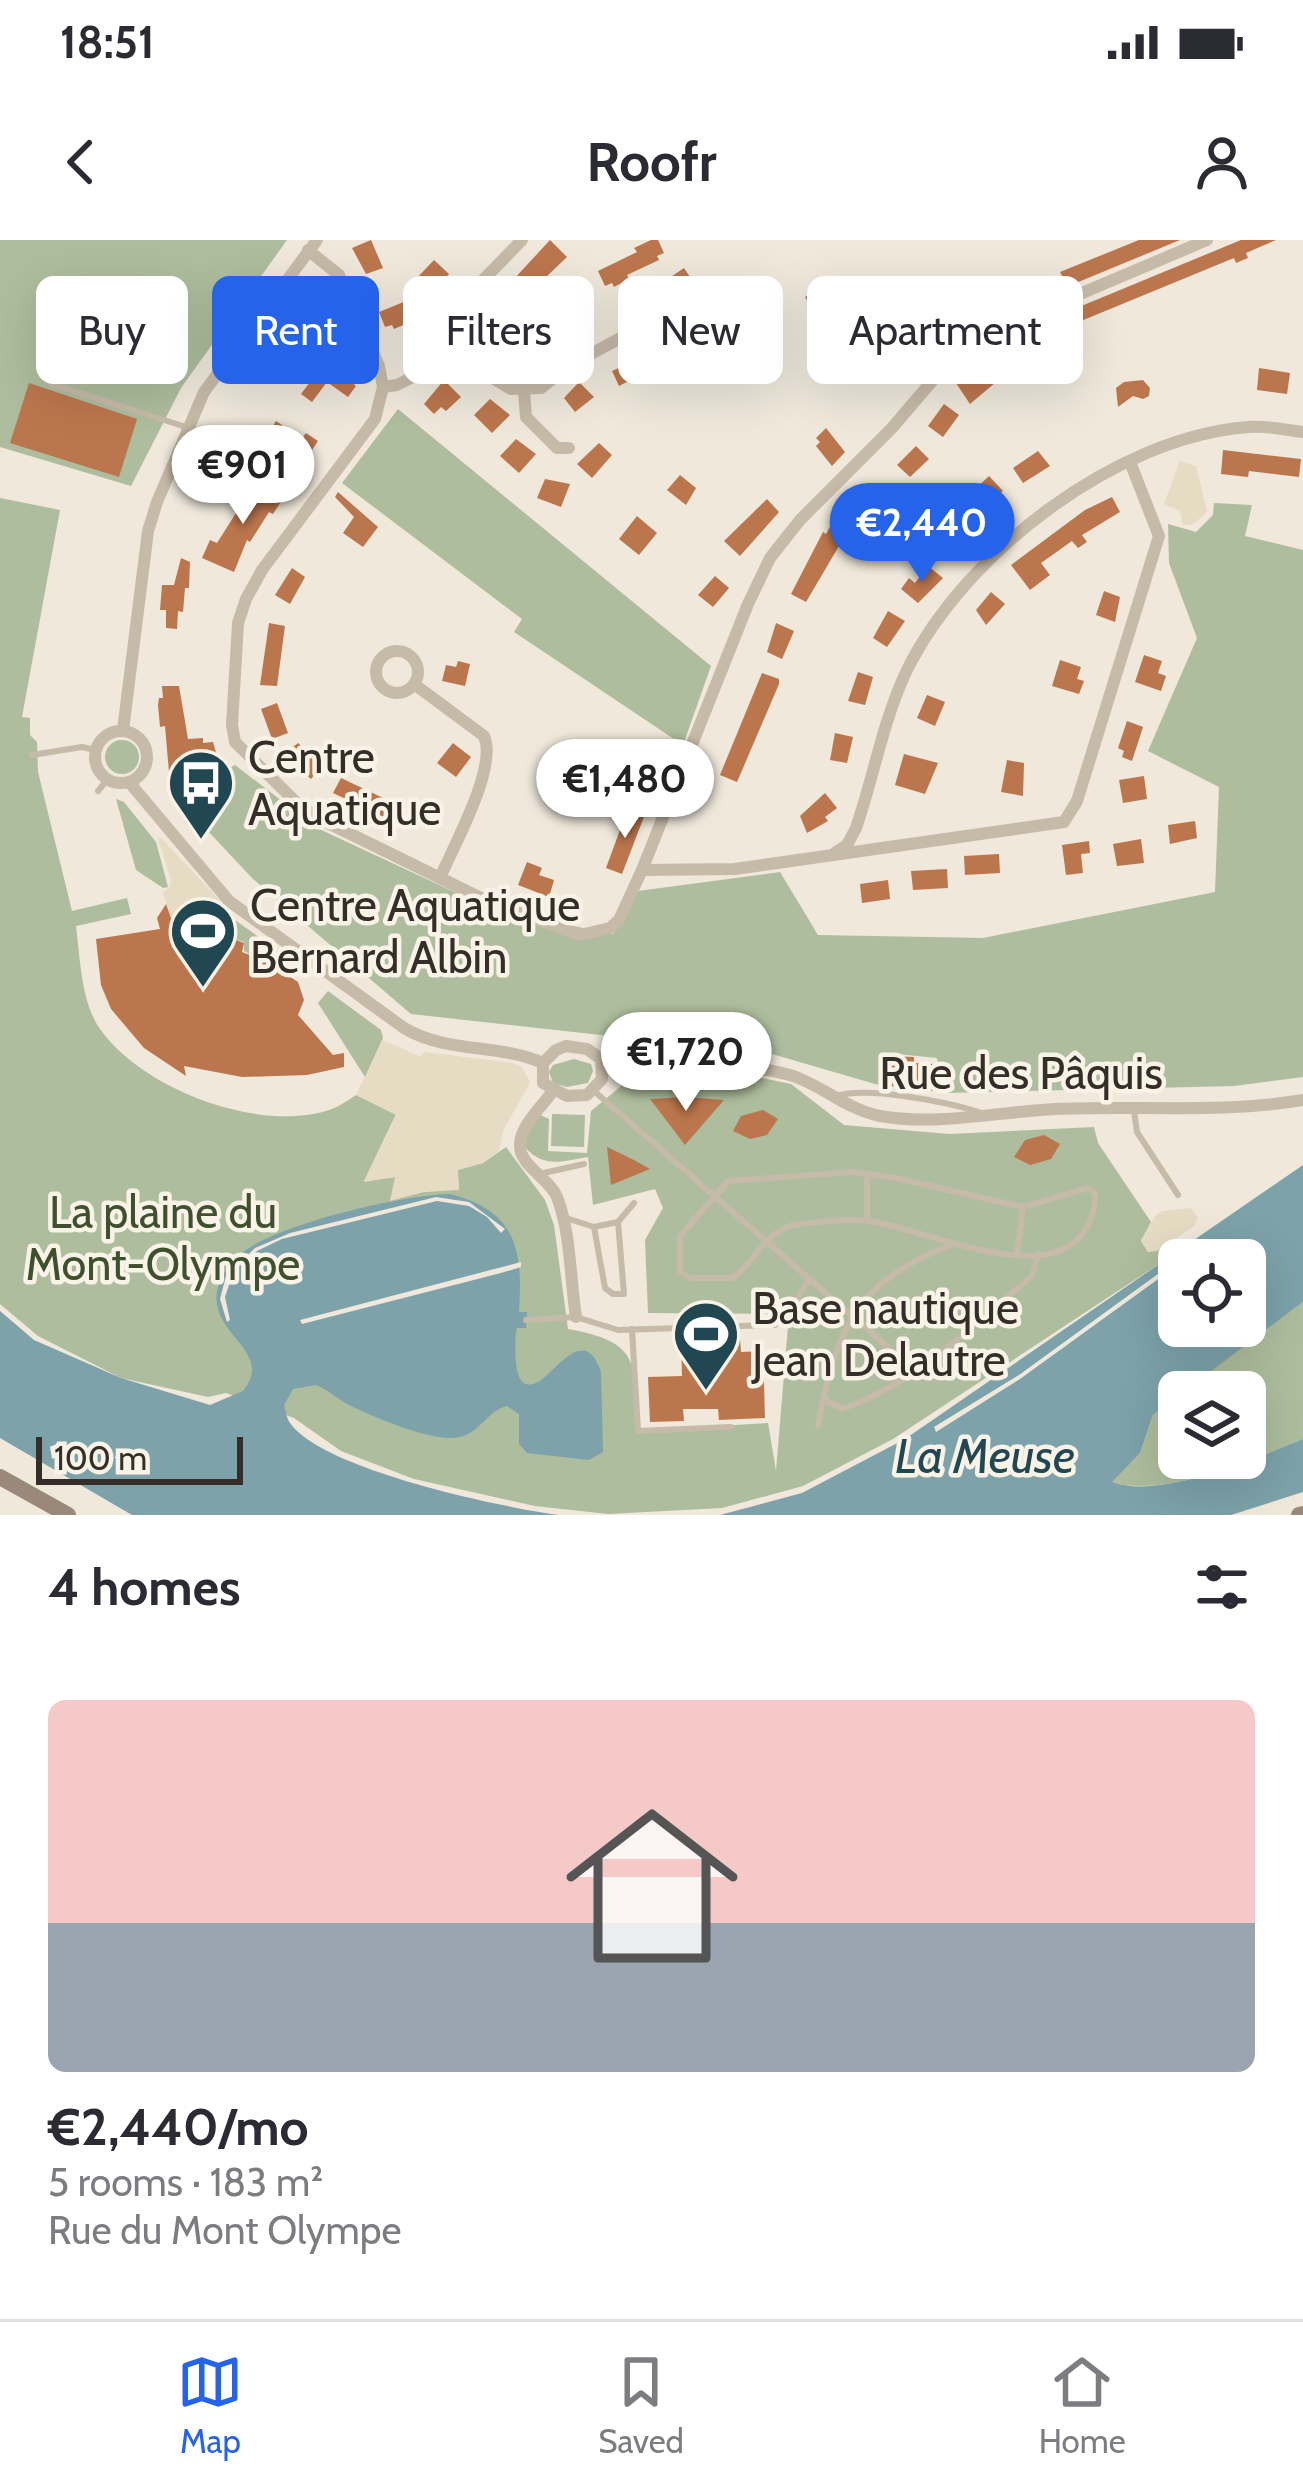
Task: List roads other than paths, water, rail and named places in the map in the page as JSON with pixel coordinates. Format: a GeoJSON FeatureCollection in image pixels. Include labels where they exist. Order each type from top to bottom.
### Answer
{"type":"FeatureCollection","features":[{"type":"Feature","properties":{"kind":"street"},"geometry":{"type":"LineString","coordinates":[[488,276],[523,240]]}},
{"type":"Feature","properties":{"kind":"street"},"geometry":{"type":"LineString","coordinates":[[123,730],[148,531],[157,502],[204,392],[312,245],[339,275],[379,366],[383,387],[375,419],[262,570],[246,599],[238,623],[235,742],[301,807],[440,878],[489,902],[580,935],[610,928],[620,920],[642,870],[770,558],[800,520],[892,428],[950,359],[988,333],[1207,240]]}},
{"type":"Feature","properties":{"kind":"street"},"geometry":{"type":"LineString","coordinates":[[503,384],[524,391],[541,388],[618,339]]}},
{"type":"Feature","properties":{"kind":"street"},"geometry":{"type":"LineString","coordinates":[[383,387],[403,383]]}},
{"type":"Feature","properties":{"kind":"street"},"geometry":{"type":"LineString","coordinates":[[524,391],[526,417],[557,448],[568,448]]}},
{"type":"Feature","properties":{"kind":"street"},"geometry":{"type":"LineString","coordinates":[[830,856],[847,845],[856,828],[889,716],[908,670],[957,592],[1029,524],[1130,462],[1186,438],[1250,426],[1303,432]]}},
{"type":"Feature","properties":{"kind":"street"},"geometry":{"type":"LineString","coordinates":[[642,870],[735,869],[1064,823],[1077,801],[1159,536],[1130,462]]}},
{"type":"Feature","properties":{"kind":"street"},"geometry":{"type":"LineString","coordinates":[[414,684],[484,736],[490,748],[486,769],[440,878]]}},
{"type":"Feature","properties":{"kind":"street"},"geometry":{"type":"LineString","coordinates":[[123,730],[140,737],[148,754],[143,771],[129,782],[108,779],[97,767],[95,751],[109,733],[123,730]]}},
{"type":"Feature","properties":{"kind":"street","name":"Rue des Pâquis"},"geometry":{"type":"LineString","coordinates":[[129,782],[229,901],[427,1042],[514,1051],[543,1063],[556,1050],[577,1047],[597,1054],[604,1066],[633,1062],[772,1071],[880,1116],[1134,1111],[1303,1100]]}},
{"type":"Feature","properties":{"kind":"street"},"geometry":{"type":"LineString","coordinates":[[543,1063],[544,1083],[573,1097],[594,1091],[604,1066]]}},
{"type":"Feature","properties":{"kind":"street"},"geometry":{"type":"LineString","coordinates":[[554,1090],[519,1145],[550,1183],[562,1217],[576,1317]]}},
{"type":"Feature","properties":{"kind":"street"},"geometry":{"type":"LineString","coordinates":[[0,1477],[68,1515]]}},
{"type":"Feature","properties":{"kind":"lane"},"geometry":{"type":"LineString","coordinates":[[52,384],[190,428]]}},
{"type":"Feature","properties":{"kind":"lane"},"geometry":{"type":"LineString","coordinates":[[32,755],[82,747],[95,751]]}},
{"type":"Feature","properties":{"kind":"lane"},"geometry":{"type":"LineString","coordinates":[[98,791],[108,779]]}},
{"type":"Feature","properties":{"kind":"lane"},"geometry":{"type":"LineString","coordinates":[[594,1091],[915,1371]]}},
{"type":"Feature","properties":{"kind":"lane"},"geometry":{"type":"LineString","coordinates":[[1134,1111],[1137,1132],[1178,1195]]}},
{"type":"Feature","properties":{"kind":"lane"},"geometry":{"type":"LineString","coordinates":[[539,1174],[584,1164]]}},
{"type":"Feature","properties":{"kind":"lane"},"geometry":{"type":"LineString","coordinates":[[809,1173],[867,1174],[1023,1207],[1082,1188],[1096,1196],[1088,1226],[1071,1248],[1018,1255],[953,1245],[867,1220],[793,1225],[783,1228],[732,1278],[684,1276],[680,1236],[728,1181],[809,1173]]}},
{"type":"Feature","properties":{"kind":"lane"},"geometry":{"type":"LineString","coordinates":[[867,1174],[867,1220]]}},
{"type":"Feature","properties":{"kind":"lane"},"geometry":{"type":"LineString","coordinates":[[562,1217],[594,1227],[618,1222],[634,1203]]}},
{"type":"Feature","properties":{"kind":"lane"},"geometry":{"type":"LineString","coordinates":[[1018,1255],[1023,1207]]}},
{"type":"Feature","properties":{"kind":"lane"},"geometry":{"type":"LineString","coordinates":[[594,1227],[605,1288],[624,1294],[618,1222]]}},
{"type":"Feature","properties":{"kind":"lane"},"geometry":{"type":"LineString","coordinates":[[818,1426],[834,1353],[850,1316],[895,1271],[953,1245]]}},
{"type":"Feature","properties":{"kind":"lane"},"geometry":{"type":"LineString","coordinates":[[824,1395],[827,1402],[842,1409],[915,1371],[1032,1276],[1038,1254]]}},
{"type":"Feature","properties":{"kind":"lane"},"geometry":{"type":"LineString","coordinates":[[790,1309],[809,1280]]}},
{"type":"Feature","properties":{"kind":"lane"},"geometry":{"type":"LineString","coordinates":[[526,1320],[576,1317],[618,1330],[776,1325]]}},
{"type":"Feature","properties":{"kind":"lane"},"geometry":{"type":"LineString","coordinates":[[632,1329],[638,1431],[731,1427]]}},
{"type":"Feature","properties":{"kind":"water"},"geometry":{"type":"Polygon","coordinates":[[[1303,1165],[1303,1302],[1266,1330],[1266,1239],[1196,1239],[1303,1165]]]}},
{"type":"Feature","properties":{"kind":"water"},"geometry":{"type":"Polygon","coordinates":[[[450,1194],[490,1211],[511,1236],[519,1270],[519,1312],[527,1312],[526,1328],[516,1332],[521,1380],[535,1383],[575,1352],[589,1353],[595,1359],[601,1372],[603,1452],[589,1460],[527,1453],[519,1444],[519,1414],[507,1406],[467,1434],[449,1438],[388,1422],[316,1385],[293,1389],[284,1405],[287,1416],[309,1440],[374,1471],[457,1495],[558,1515],[132,1515],[0,1438],[0,1311],[34,1340],[121,1378],[210,1405],[243,1391],[250,1378],[249,1357],[217,1304],[222,1278],[239,1255],[272,1236],[321,1219],[405,1199],[450,1194]]]}},
{"type":"Feature","properties":{"kind":"water","name":"La Meuse"},"geometry":{"type":"Polygon","coordinates":[[[1158,1265],[1158,1347],[1243,1347],[1211,1371],[1158,1371],[1158,1411],[1140,1453],[1112,1482],[1155,1486],[1188,1479],[1266,1479],[1266,1454],[1303,1439],[1303,1492],[1231,1515],[720,1515],[802,1493],[905,1439],[1158,1265]]]}},
{"type":"Feature","properties":{"kind":"place","name":"Centre Aquatique"},"geometry":{"type":"Point","coordinates":[201,842]}},
{"type":"Feature","properties":{"kind":"place","name":"Centre Aquatique Bernard Albin"},"geometry":{"type":"Point","coordinates":[203,990]}},
{"type":"Feature","properties":{"kind":"place","name":"Base nautique Jean Delautre"},"geometry":{"type":"Point","coordinates":[706,1393]}},
{"type":"Feature","properties":{"kind":"park label","name":"La plaine du Mont-Olympe"},"geometry":{"type":"Point","coordinates":[163,1238]}}]}
